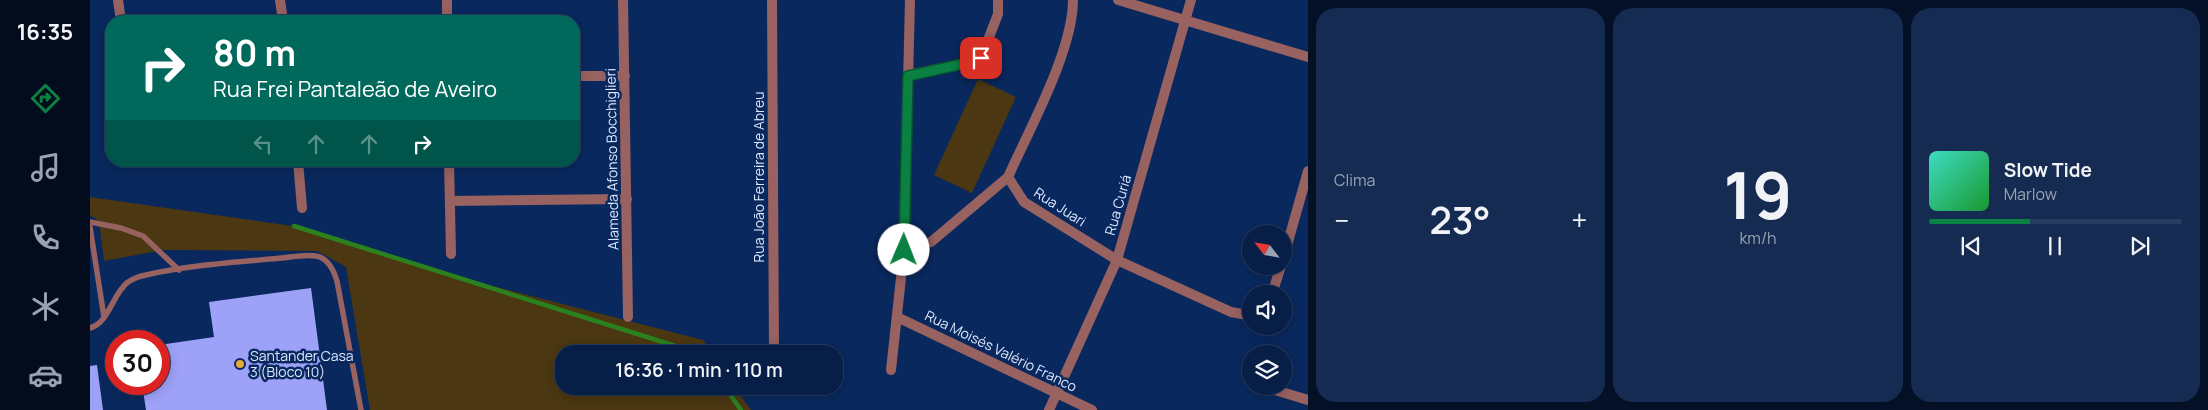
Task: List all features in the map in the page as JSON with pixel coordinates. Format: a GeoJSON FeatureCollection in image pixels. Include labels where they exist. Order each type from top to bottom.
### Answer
{"type":"FeatureCollection","features":[{"type":"Feature","properties":{"kind":"street"},"geometry":{"type":"LineString","coordinates":[[118,0],[120,15]]}},
{"type":"Feature","properties":{"kind":"street"},"geometry":{"type":"LineString","coordinates":[[280,0],[282,15]]}},
{"type":"Feature","properties":{"kind":"street"},"geometry":{"type":"LineString","coordinates":[[447,0],[447,15]]}},
{"type":"Feature","properties":{"kind":"street","name":"Alameda Afonso Bocchiglieri"},"geometry":{"type":"LineString","coordinates":[[623,0],[628,317]]}},
{"type":"Feature","properties":{"kind":"street","name":"Rua João Ferreira de Abreu"},"geometry":{"type":"LineString","coordinates":[[772,0],[774,345]]}},
{"type":"Feature","properties":{"kind":"street"},"geometry":{"type":"LineString","coordinates":[[891,370],[904,250],[910,0]]}},
{"type":"Feature","properties":{"kind":"street"},"geometry":{"type":"LineString","coordinates":[[908,76],[976,61],[981,58],[998,14],[998,0]]}},
{"type":"Feature","properties":{"kind":"street"},"geometry":{"type":"LineString","coordinates":[[904,250],[931,242],[1008,177],[1056,71],[1068,34],[1073,0]]}},
{"type":"Feature","properties":{"kind":"street"},"geometry":{"type":"LineString","coordinates":[[1118,0],[1186,22],[1308,57]]}},
{"type":"Feature","properties":{"kind":"street","name":"Rua Curiá"},"geometry":{"type":"LineString","coordinates":[[1049,410],[1117,260],[1192,0]]}},
{"type":"Feature","properties":{"kind":"street"},"geometry":{"type":"LineString","coordinates":[[580,76],[625,76]]}},
{"type":"Feature","properties":{"kind":"street"},"geometry":{"type":"LineString","coordinates":[[299,167],[302,208]]}},
{"type":"Feature","properties":{"kind":"street"},"geometry":{"type":"LineString","coordinates":[[449,167],[451,254]]}},
{"type":"Feature","properties":{"kind":"street"},"geometry":{"type":"LineString","coordinates":[[1292,228],[1308,171]]}},
{"type":"Feature","properties":{"kind":"street","name":"Rua Juari"},"geometry":{"type":"LineString","coordinates":[[1008,177],[1024,202],[1117,260],[1231,312],[1242,314]]}},
{"type":"Feature","properties":{"kind":"street"},"geometry":{"type":"LineString","coordinates":[[450,201],[627,199]]}},
{"type":"Feature","properties":{"kind":"street","name":"Rua Moisés Valério Franco"},"geometry":{"type":"LineString","coordinates":[[897,317],[1092,410]]}},
{"type":"Feature","properties":{"kind":"street"},"geometry":{"type":"LineString","coordinates":[[1292,395],[1308,400]]}},
{"type":"Feature","properties":{"kind":"lane"},"geometry":{"type":"LineString","coordinates":[[90,222],[121,228],[143,236],[179,270]]}},
{"type":"Feature","properties":{"kind":"lane"},"geometry":{"type":"LineString","coordinates":[[90,227],[104,317]]}},
{"type":"Feature","properties":{"kind":"lane"},"geometry":{"type":"LineString","coordinates":[[90,328],[95,326],[104,317],[117,293],[128,282],[143,275],[238,262],[316,256],[328,263],[334,271],[337,281],[362,410]]}},
{"type":"Feature","properties":{"kind":"shaded area"},"geometry":{"type":"Polygon","coordinates":[[[978,79],[1016,97],[972,193],[934,175],[978,79]]]}},
{"type":"Feature","properties":{"kind":"shaded area"},"geometry":{"type":"Polygon","coordinates":[[[90,197],[293,226],[492,286],[703,340],[706,345],[555,345],[555,395],[740,395],[751,410],[370,410],[346,267],[317,251],[163,250],[104,261],[99,221],[90,215],[90,197]]]}},
{"type":"Feature","properties":{"kind":"building","name":"Santander Casa 3 (Bloco 10)"},"geometry":{"type":"Polygon","coordinates":[[[311,288],[327,410],[146,410],[144,395],[170,395],[170,343],[214,337],[209,302],[311,288]]]}},
{"type":"Feature","properties":{"kind":"building"},"geometry":{"type":"Polygon","coordinates":[[[97,365],[103,410],[90,410],[90,366],[97,365]]]}},
{"type":"Feature","properties":{"kind":"waterway"},"geometry":{"type":"LineString","coordinates":[[294,226],[672,345]]}},
{"type":"Feature","properties":{"kind":"waterway"},"geometry":{"type":"LineString","coordinates":[[730,395],[741,410]]}},
{"type":"Feature","properties":{"kind":"place","name":"Santander Casa 3 (Bloco 10)"},"geometry":{"type":"Point","coordinates":[240,364]}},
{"type":"Feature","properties":{"kind":"route"},"geometry":{"type":"LineString","coordinates":[[904,250],[908,76],[976,61],[981,58]]}}]}
